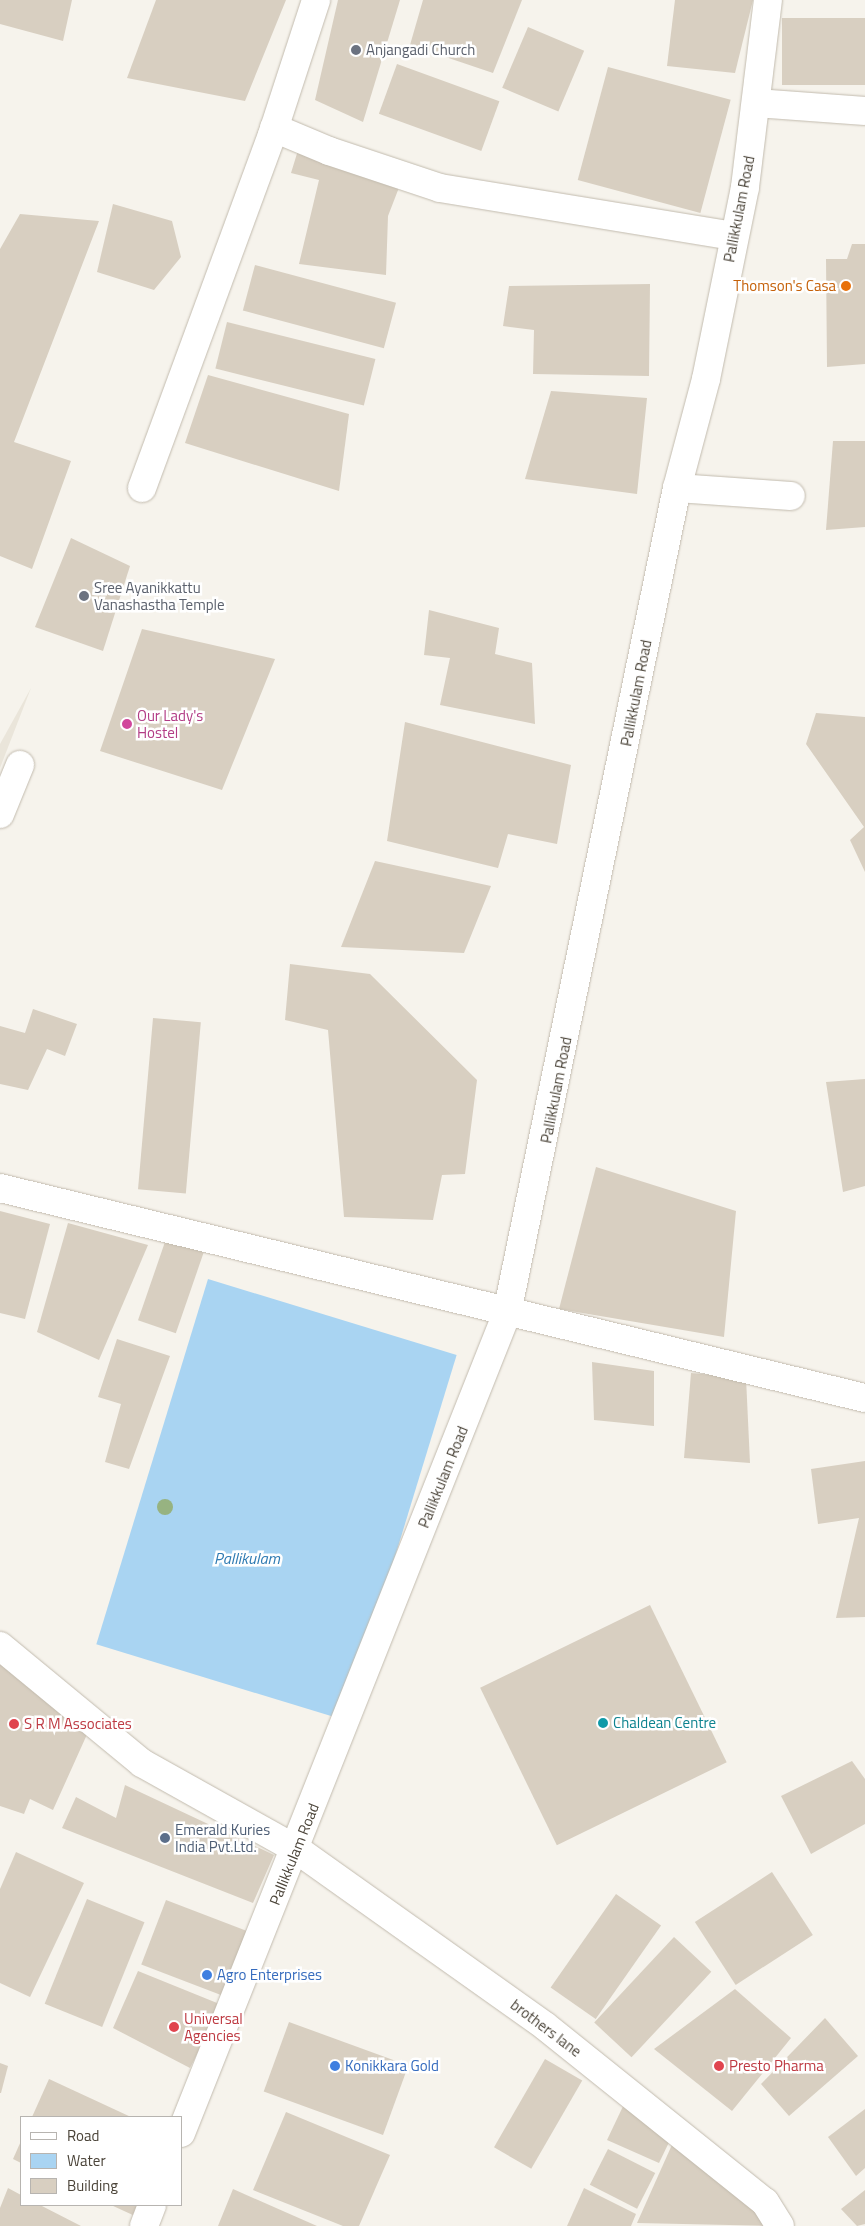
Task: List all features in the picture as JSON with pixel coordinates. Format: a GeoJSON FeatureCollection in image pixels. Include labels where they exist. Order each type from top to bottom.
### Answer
{"type":"FeatureCollection","features":[{"type":"Feature","properties":{"kind":"street"},"geometry":{"type":"LineString","coordinates":[[142,488],[274,128],[316,0]]}},
{"type":"Feature","properties":{"kind":"street","name":"Pallikkulam Road"},"geometry":{"type":"LineString","coordinates":[[182,2131],[296,1849],[507,1313],[677,488],[706,379],[734,236],[756,102],[768,0]]}},
{"type":"Feature","properties":{"kind":"street"},"geometry":{"type":"LineString","coordinates":[[756,102],[865,111]]}},
{"type":"Feature","properties":{"kind":"street"},"geometry":{"type":"LineString","coordinates":[[274,128],[440,188],[734,236]]}},
{"type":"Feature","properties":{"kind":"street"},"geometry":{"type":"LineString","coordinates":[[677,488],[790,496]]}},
{"type":"Feature","properties":{"kind":"street"},"geometry":{"type":"LineString","coordinates":[[0,814],[20,765]]}},
{"type":"Feature","properties":{"kind":"street"},"geometry":{"type":"LineString","coordinates":[[0,1188],[507,1313],[865,1398]]}},
{"type":"Feature","properties":{"kind":"street","name":"brothers lane"},"geometry":{"type":"LineString","coordinates":[[0,1646],[142,1763],[296,1849],[545,2026],[765,2202],[780,2226]]}},
{"type":"Feature","properties":{"kind":"street"},"geometry":{"type":"LineString","coordinates":[[144,2226],[152,2206]]}},
{"type":"Feature","properties":{"kind":"shaded area"},"geometry":{"type":"Polygon","coordinates":[[[31,688],[0,768],[0,744],[31,688]]]}},
{"type":"Feature","properties":{"kind":"water","name":"Pallikulam"},"geometry":{"type":"Polygon","coordinates":[[[208,1279],[457,1355],[345,1720],[96,1644],[208,1279]]]}},
{"type":"Feature","properties":{"kind":"building"},"geometry":{"type":"Polygon","coordinates":[[[0,0],[72,0],[63,41],[0,24],[0,0]]]}},
{"type":"Feature","properties":{"kind":"building"},"geometry":{"type":"Polygon","coordinates":[[[156,0],[286,0],[245,101],[127,78],[156,0]]]}},
{"type":"Feature","properties":{"kind":"building","name":"Anjangadi Church"},"geometry":{"type":"Polygon","coordinates":[[[338,0],[400,0],[363,122],[315,100],[338,0]]]}},
{"type":"Feature","properties":{"kind":"building"},"geometry":{"type":"Polygon","coordinates":[[[423,0],[522,0],[493,73],[410,45],[423,0]]]}},
{"type":"Feature","properties":{"kind":"building"},"geometry":{"type":"Polygon","coordinates":[[[675,0],[753,0],[735,73],[667,66],[675,0]]]}},
{"type":"Feature","properties":{"kind":"building"},"geometry":{"type":"Polygon","coordinates":[[[782,18],[865,18],[865,85],[782,85],[782,18]]]}},
{"type":"Feature","properties":{"kind":"building"},"geometry":{"type":"Polygon","coordinates":[[[528,27],[584,51],[558,112],[502,88],[528,27]]]}},
{"type":"Feature","properties":{"kind":"building"},"geometry":{"type":"Polygon","coordinates":[[[397,64],[499,101],[481,151],[379,114],[397,64]]]}},
{"type":"Feature","properties":{"kind":"building"},"geometry":{"type":"Polygon","coordinates":[[[608,67],[731,100],[700,213],[578,180],[608,67]]]}},
{"type":"Feature","properties":{"kind":"building"},"geometry":{"type":"Polygon","coordinates":[[[299,147],[400,185],[388,216],[386,275],[299,264],[319,180],[291,173],[299,147]]]}},
{"type":"Feature","properties":{"kind":"building"},"geometry":{"type":"Polygon","coordinates":[[[113,204],[172,221],[181,257],[154,290],[97,272],[113,204]]]}},
{"type":"Feature","properties":{"kind":"building"},"geometry":{"type":"Polygon","coordinates":[[[20,214],[99,221],[14,442],[71,461],[32,569],[0,556],[0,249],[20,214]]]}},
{"type":"Feature","properties":{"kind":"building","name":"Thomson's Casa"},"geometry":{"type":"Polygon","coordinates":[[[852,244],[865,244],[865,364],[827,367],[826,259],[847,259],[852,244]]]}},
{"type":"Feature","properties":{"kind":"building"},"geometry":{"type":"Polygon","coordinates":[[[255,265],[396,303],[384,348],[243,310],[255,265]]]}},
{"type":"Feature","properties":{"kind":"building"},"geometry":{"type":"Polygon","coordinates":[[[650,284],[649,376],[533,374],[534,330],[503,326],[509,286],[650,284]]]}},
{"type":"Feature","properties":{"kind":"building"},"geometry":{"type":"Polygon","coordinates":[[[227,322],[375,359],[364,406],[215,369],[227,322]]]}},
{"type":"Feature","properties":{"kind":"building"},"geometry":{"type":"Polygon","coordinates":[[[208,375],[349,414],[339,491],[185,443],[208,375]]]}},
{"type":"Feature","properties":{"kind":"building"},"geometry":{"type":"Polygon","coordinates":[[[551,391],[647,398],[637,494],[525,479],[551,391]]]}},
{"type":"Feature","properties":{"kind":"building"},"geometry":{"type":"Polygon","coordinates":[[[833,441],[865,441],[865,527],[826,530],[833,441]]]}},
{"type":"Feature","properties":{"kind":"building","name":"Sree Ayanikkattu Vanashastha Temple"},"geometry":{"type":"Polygon","coordinates":[[[71,538],[130,566],[103,651],[35,627],[71,538]]]}},
{"type":"Feature","properties":{"kind":"building"},"geometry":{"type":"Polygon","coordinates":[[[429,610],[499,628],[495,654],[532,663],[535,724],[440,705],[450,658],[424,655],[429,610]]]}},
{"type":"Feature","properties":{"kind":"building"},"geometry":{"type":"Polygon","coordinates":[[[142,629],[275,659],[222,790],[100,751],[142,629]]]}},
{"type":"Feature","properties":{"kind":"building"},"geometry":{"type":"Polygon","coordinates":[[[816,713],[865,717],[865,872],[850,840],[864,827],[806,744],[816,713]]]}},
{"type":"Feature","properties":{"kind":"building"},"geometry":{"type":"Polygon","coordinates":[[[405,722],[571,765],[557,844],[508,834],[498,868],[387,841],[405,722]]]}},
{"type":"Feature","properties":{"kind":"building"},"geometry":{"type":"Polygon","coordinates":[[[375,861],[491,886],[464,953],[341,947],[375,861]]]}},
{"type":"Feature","properties":{"kind":"building"},"geometry":{"type":"Polygon","coordinates":[[[290,964],[370,974],[477,1080],[465,1174],[442,1175],[433,1220],[344,1217],[328,1030],[285,1020],[290,964]]]}},
{"type":"Feature","properties":{"kind":"building"},"geometry":{"type":"Polygon","coordinates":[[[33,1009],[77,1024],[65,1056],[47,1049],[28,1090],[0,1084],[0,1026],[25,1033],[33,1009]]]}},
{"type":"Feature","properties":{"kind":"building"},"geometry":{"type":"Polygon","coordinates":[[[153,1018],[201,1022],[186,1194],[138,1189],[153,1018]]]}},
{"type":"Feature","properties":{"kind":"building"},"geometry":{"type":"Polygon","coordinates":[[[865,1079],[865,1186],[843,1192],[826,1082],[865,1079]]]}},
{"type":"Feature","properties":{"kind":"building"},"geometry":{"type":"Polygon","coordinates":[[[596,1167],[736,1211],[724,1337],[559,1309],[596,1167]]]}},
{"type":"Feature","properties":{"kind":"building"},"geometry":{"type":"Polygon","coordinates":[[[0,1211],[50,1224],[25,1319],[0,1313],[0,1211]]]}},
{"type":"Feature","properties":{"kind":"building"},"geometry":{"type":"Polygon","coordinates":[[[68,1223],[148,1245],[99,1360],[37,1332],[68,1223]]]}},
{"type":"Feature","properties":{"kind":"building"},"geometry":{"type":"Polygon","coordinates":[[[166,1239],[204,1252],[176,1333],[138,1320],[166,1239]]]}},
{"type":"Feature","properties":{"kind":"building"},"geometry":{"type":"Polygon","coordinates":[[[117,1339],[170,1356],[129,1469],[105,1462],[121,1404],[98,1397],[117,1339]]]}},
{"type":"Feature","properties":{"kind":"building"},"geometry":{"type":"Polygon","coordinates":[[[592,1362],[654,1371],[654,1426],[594,1420],[592,1362]]]}},
{"type":"Feature","properties":{"kind":"building"},"geometry":{"type":"Polygon","coordinates":[[[691,1373],[746,1378],[750,1463],[684,1458],[691,1373]]]}},
{"type":"Feature","properties":{"kind":"building"},"geometry":{"type":"Polygon","coordinates":[[[865,1461],[865,1617],[836,1618],[859,1518],[818,1524],[811,1469],[865,1461]]]}},
{"type":"Feature","properties":{"kind":"building","name":"Chaldean Centre"},"geometry":{"type":"Polygon","coordinates":[[[650,1605],[727,1762],[557,1845],[480,1688],[650,1605]]]}},
{"type":"Feature","properties":{"kind":"building"},"geometry":{"type":"Polygon","coordinates":[[[0,1660],[89,1730],[53,1810],[30,1799],[24,1814],[0,1806],[0,1660]]]}},
{"type":"Feature","properties":{"kind":"building"},"geometry":{"type":"Polygon","coordinates":[[[852,1761],[865,1779],[865,1824],[811,1854],[781,1796],[852,1761]]]}},
{"type":"Feature","properties":{"kind":"building"},"geometry":{"type":"Polygon","coordinates":[[[125,1785],[274,1855],[253,1903],[62,1828],[76,1797],[116,1818],[125,1785]]]}},
{"type":"Feature","properties":{"kind":"building"},"geometry":{"type":"Polygon","coordinates":[[[16,1852],[84,1883],[30,1997],[0,1983],[0,1889],[16,1852]]]}},
{"type":"Feature","properties":{"kind":"building"},"geometry":{"type":"Polygon","coordinates":[[[772,1872],[813,1935],[736,1985],[695,1922],[772,1872]]]}},
{"type":"Feature","properties":{"kind":"building"},"geometry":{"type":"Polygon","coordinates":[[[616,1894],[661,1926],[596,2019],[551,1987],[616,1894]]]}},
{"type":"Feature","properties":{"kind":"building"},"geometry":{"type":"Polygon","coordinates":[[[87,1899],[144,1922],[102,2027],[45,2004],[87,1899]]]}},
{"type":"Feature","properties":{"kind":"building"},"geometry":{"type":"Polygon","coordinates":[[[166,1900],[253,1933],[228,1998],[141,1964],[166,1900]]]}},
{"type":"Feature","properties":{"kind":"building"},"geometry":{"type":"Polygon","coordinates":[[[674,1937],[711,1972],[632,2057],[594,2023],[674,1937]]]}},
{"type":"Feature","properties":{"kind":"building"},"geometry":{"type":"Polygon","coordinates":[[[138,1971],[222,2005],[190,2068],[113,2028],[138,1971]]]}},
{"type":"Feature","properties":{"kind":"building"},"geometry":{"type":"Polygon","coordinates":[[[735,1989],[791,2038],[732,2111],[654,2049],[735,1989]]]}},
{"type":"Feature","properties":{"kind":"building"},"geometry":{"type":"Polygon","coordinates":[[[825,2018],[858,2056],[789,2116],[761,2084],[825,2018]]]}},
{"type":"Feature","properties":{"kind":"building"},"geometry":{"type":"Polygon","coordinates":[[[289,2022],[408,2065],[383,2135],[264,2092],[289,2022]]]}},
{"type":"Feature","properties":{"kind":"building"},"geometry":{"type":"Polygon","coordinates":[[[545,2059],[582,2080],[531,2169],[494,2147],[545,2059]]]}},
{"type":"Feature","properties":{"kind":"building"},"geometry":{"type":"Polygon","coordinates":[[[0,2063],[8,2066],[1,2093],[0,2093],[0,2063]]]}},
{"type":"Feature","properties":{"kind":"building"},"geometry":{"type":"Polygon","coordinates":[[[49,2079],[129,2116],[32,2116],[49,2079]]]}},
{"type":"Feature","properties":{"kind":"building"},"geometry":{"type":"Polygon","coordinates":[[[626,2100],[673,2134],[659,2163],[607,2140],[626,2100]]]}},
{"type":"Feature","properties":{"kind":"building"},"geometry":{"type":"Polygon","coordinates":[[[865,2109],[865,2168],[856,2176],[828,2137],[865,2109]]]}},
{"type":"Feature","properties":{"kind":"building"},"geometry":{"type":"Polygon","coordinates":[[[286,2112],[390,2155],[359,2226],[343,2226],[253,2190],[286,2112]]]}},
{"type":"Feature","properties":{"kind":"building"},"geometry":{"type":"Polygon","coordinates":[[[675,2138],[775,2226],[637,2223],[675,2138]]]}},
{"type":"Feature","properties":{"kind":"building"},"geometry":{"type":"Polygon","coordinates":[[[20,2143],[20,2162],[13,2159],[20,2143]]]}},
{"type":"Feature","properties":{"kind":"building"},"geometry":{"type":"Polygon","coordinates":[[[608,2149],[655,2173],[637,2209],[590,2185],[608,2149]]]}},
{"type":"Feature","properties":{"kind":"building"},"geometry":{"type":"Polygon","coordinates":[[[8,2188],[20,2194],[20,2206],[42,2206],[81,2226],[0,2226],[0,2208],[8,2188]]]}},
{"type":"Feature","properties":{"kind":"building"},"geometry":{"type":"Polygon","coordinates":[[[584,2188],[636,2214],[631,2226],[567,2226],[584,2188]]]}},
{"type":"Feature","properties":{"kind":"building"},"geometry":{"type":"Polygon","coordinates":[[[233,2189],[317,2226],[218,2226],[233,2189]]]}},
{"type":"Feature","properties":{"kind":"building"},"geometry":{"type":"Polygon","coordinates":[[[865,2190],[865,2224],[857,2226],[841,2209],[865,2190]]]}},
{"type":"Feature","properties":{"kind":"building"},"geometry":{"type":"Polygon","coordinates":[[[113,2206],[139,2206],[135,2216],[113,2206]]]}},
{"type":"Feature","properties":{"kind":"place","name":"Anjangadi Church"},"geometry":{"type":"Point","coordinates":[356,50]}},
{"type":"Feature","properties":{"kind":"place","name":"Thomson's Casa"},"geometry":{"type":"Point","coordinates":[846,286]}},
{"type":"Feature","properties":{"kind":"place","name":"Sree Ayanikkattu Vanashastha Temple"},"geometry":{"type":"Point","coordinates":[84,596]}},
{"type":"Feature","properties":{"kind":"place","name":"Our Lady's Hostel"},"geometry":{"type":"Point","coordinates":[127,724]}},
{"type":"Feature","properties":{"kind":"place","name":"Chaldean Centre"},"geometry":{"type":"Point","coordinates":[603,1723]}},
{"type":"Feature","properties":{"kind":"place","name":"S R M Associates"},"geometry":{"type":"Point","coordinates":[14,1724]}},
{"type":"Feature","properties":{"kind":"place","name":"Emerald Kuries India Pvt.Ltd."},"geometry":{"type":"Point","coordinates":[165,1838]}},
{"type":"Feature","properties":{"kind":"place","name":"Agro Enterprises"},"geometry":{"type":"Point","coordinates":[207,1975]}},
{"type":"Feature","properties":{"kind":"place","name":"Universal Agencies"},"geometry":{"type":"Point","coordinates":[174,2027]}},
{"type":"Feature","properties":{"kind":"place","name":"Konikkara Gold"},"geometry":{"type":"Point","coordinates":[335,2066]}},
{"type":"Feature","properties":{"kind":"place","name":"Presto Pharma"},"geometry":{"type":"Point","coordinates":[719,2066]}}]}
